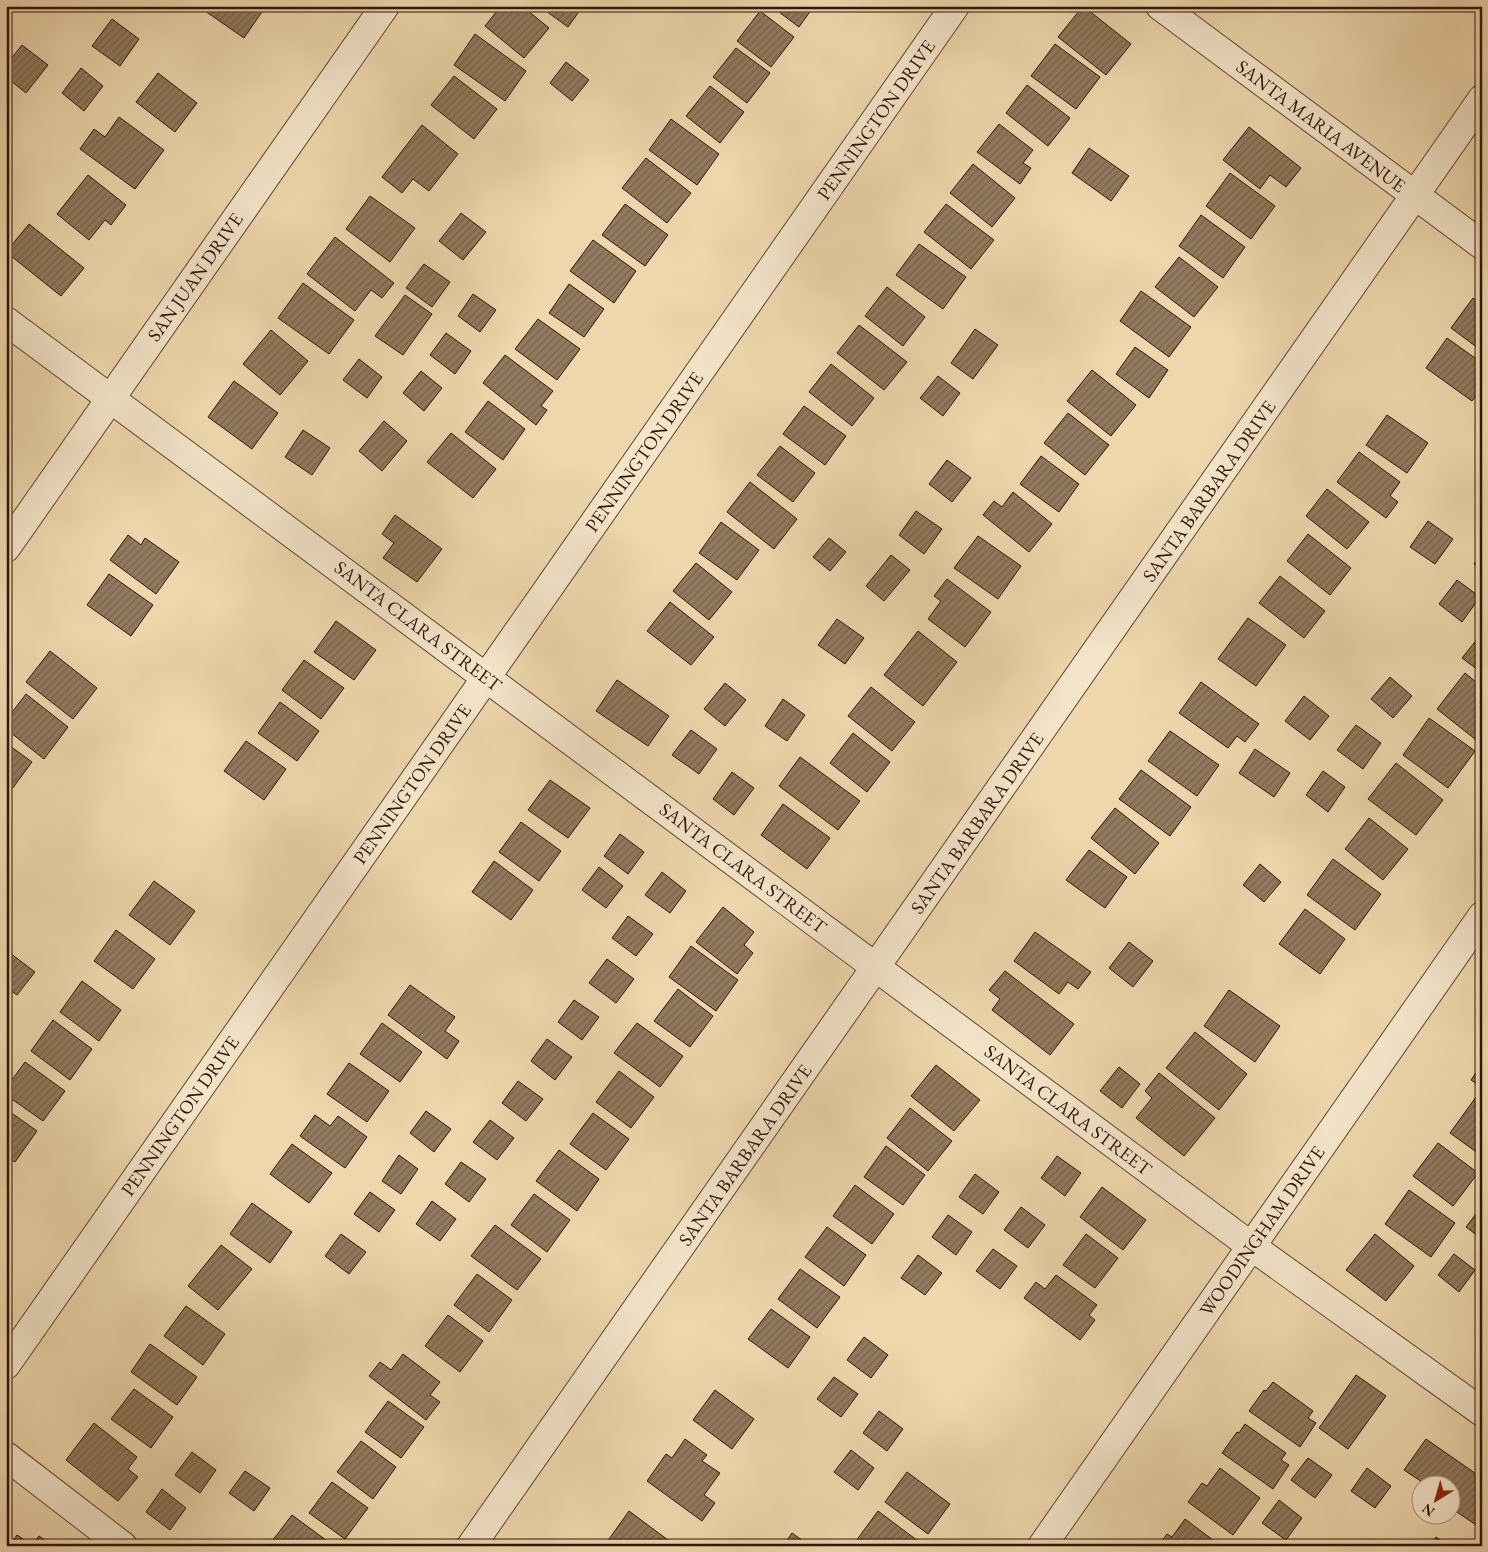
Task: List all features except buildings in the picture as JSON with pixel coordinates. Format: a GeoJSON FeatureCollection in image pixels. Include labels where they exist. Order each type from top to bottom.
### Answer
{"type":"FeatureCollection","features":[{"type":"Feature","properties":{"kind":"street","name":"SAN JUAN DRIVE"},"geometry":{"type":"LineString","coordinates":[[6,548],[385,6]]}},
{"type":"Feature","properties":{"kind":"street","name":"PENNINGTON DRIVE"},"geometry":{"type":"LineString","coordinates":[[6,1365],[955,6]]}},
{"type":"Feature","properties":{"kind":"street","name":"SANTA MARIA AVENUE"},"geometry":{"type":"LineString","coordinates":[[1160,6],[1482,245]]}},
{"type":"Feature","properties":{"kind":"street","name":"SANTA BARBARA DRIVE"},"geometry":{"type":"LineString","coordinates":[[471,1546],[1482,99]]}},
{"type":"Feature","properties":{"kind":"street","name":"SANTA CLARA STREET"},"geometry":{"type":"LineString","coordinates":[[6,320],[1251,1246],[1482,1412]]}},
{"type":"Feature","properties":{"kind":"street","name":"WOODINGHAM DRIVE"},"geometry":{"type":"LineString","coordinates":[[1042,1546],[1482,916]]}},
{"type":"Feature","properties":{"kind":"street"},"geometry":{"type":"LineString","coordinates":[[6,1456],[124,1546]]}}]}
